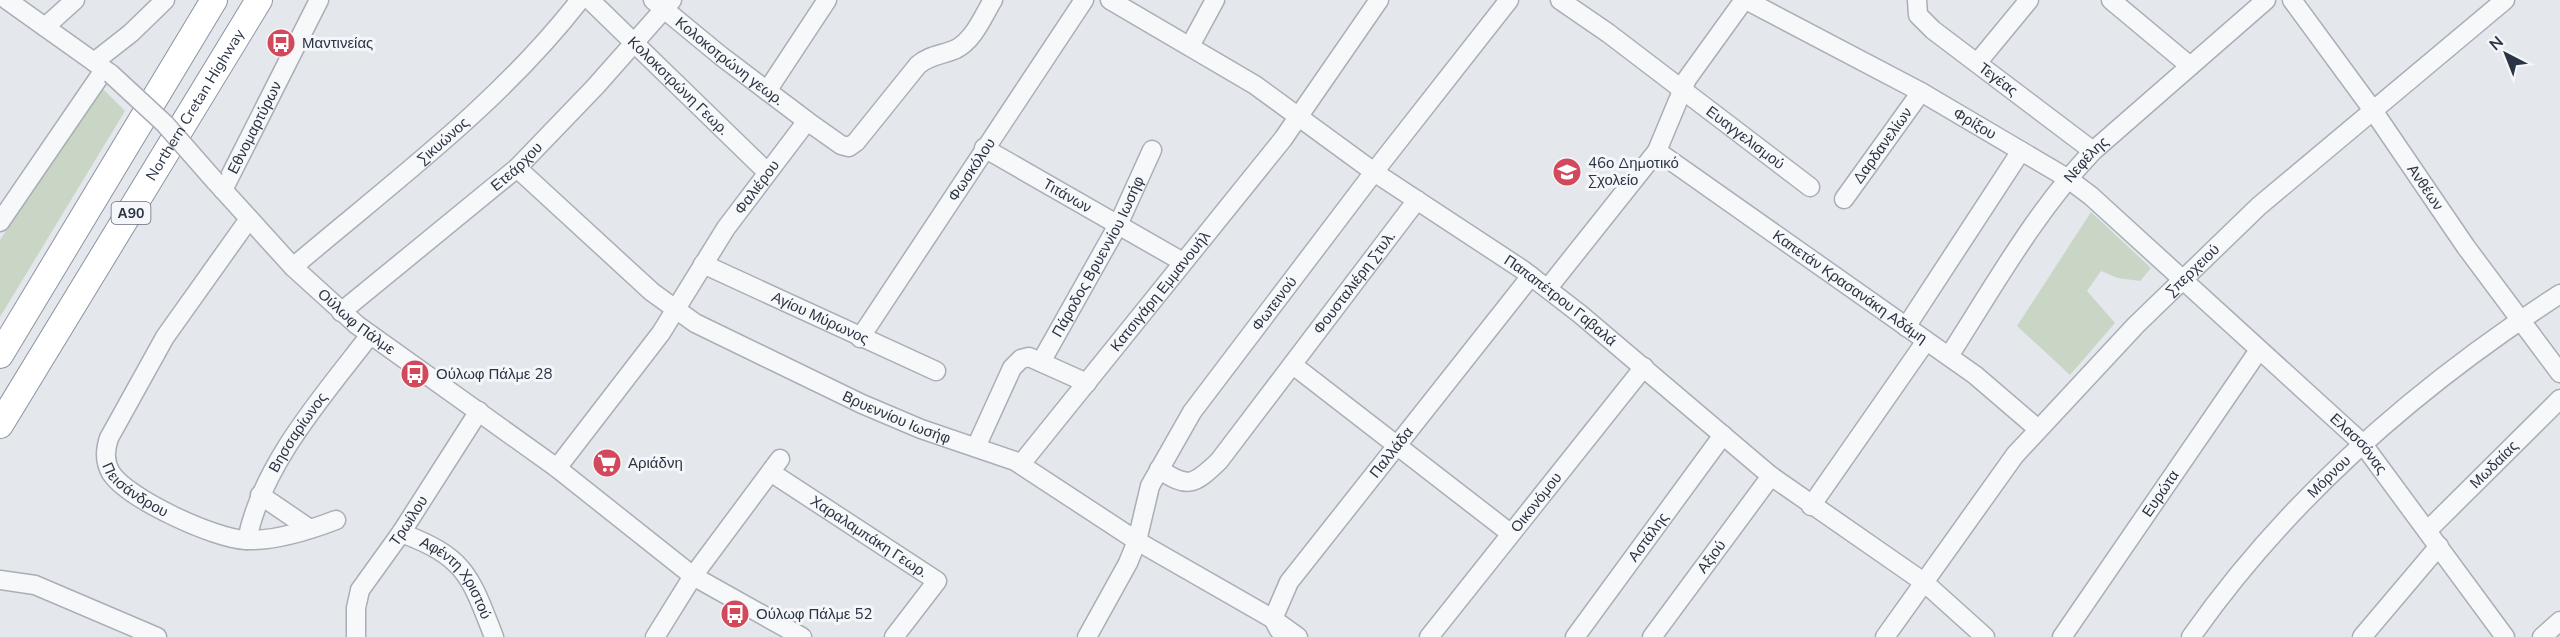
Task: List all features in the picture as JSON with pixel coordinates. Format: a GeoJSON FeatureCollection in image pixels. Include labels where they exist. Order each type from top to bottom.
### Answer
{"type":"FeatureCollection","features":[{"type":"Feature","properties":{"kind":"highway","name":"Α90"},"geometry":{"type":"LineString","coordinates":[[0,355],[214,0]]}},
{"type":"Feature","properties":{"kind":"highway","name":"Northern Cretan Highway"},"geometry":{"type":"LineString","coordinates":[[0,425],[260,0]]}},
{"type":"Feature","properties":{"kind":"street","name":"Ούλωφ Πάλμε"},"geometry":{"type":"LineString","coordinates":[[7,0],[103,69],[165,124],[293,267],[341,312],[557,468],[693,576],[802,637]]}},
{"type":"Feature","properties":{"kind":"street"},"geometry":{"type":"LineString","coordinates":[[45,27],[75,0]]}},
{"type":"Feature","properties":{"kind":"street"},"geometry":{"type":"LineString","coordinates":[[0,222],[7,194],[130,33],[165,0]]}},
{"type":"Feature","properties":{"kind":"street","name":"Εθνομαρτύρων"},"geometry":{"type":"LineString","coordinates":[[219,185],[319,0]]}},
{"type":"Feature","properties":{"kind":"street","name":"Σικυώνος"},"geometry":{"type":"LineString","coordinates":[[293,267],[474,114],[532,59],[580,0]]}},
{"type":"Feature","properties":{"kind":"street","name":"Κολοκοτρώνη Γεωρ."},"geometry":{"type":"LineString","coordinates":[[590,0],[767,172]]}},
{"type":"Feature","properties":{"kind":"street"},"geometry":{"type":"LineString","coordinates":[[767,91],[827,0]]}},
{"type":"Feature","properties":{"kind":"street"},"geometry":{"type":"LineString","coordinates":[[807,121],[841,145],[849,147],[856,142],[918,65],[926,58],[954,50],[969,39],[993,0]]}},
{"type":"Feature","properties":{"kind":"street","name":"Φωσκόλου"},"geometry":{"type":"LineString","coordinates":[[860,339],[984,148],[1084,0]]}},
{"type":"Feature","properties":{"kind":"street","name":"Παπαπέτρου Γαβαλά"},"geometry":{"type":"LineString","coordinates":[[1110,0],[1263,90],[1374,172],[1532,276],[1644,367],[1771,476],[1811,506],[1925,583],[1985,637]]}},
{"type":"Feature","properties":{"kind":"street"},"geometry":{"type":"LineString","coordinates":[[1190,46],[1215,0]]}},
{"type":"Feature","properties":{"kind":"street","name":"Κατσιγάρη Εμμανουήλ"},"geometry":{"type":"LineString","coordinates":[[1021,464],[1299,117],[1379,0]]}},
{"type":"Feature","properties":{"kind":"street","name":"Φωτεινού"},"geometry":{"type":"LineString","coordinates":[[1087,637],[1119,581],[1137,541],[1150,486],[1212,384],[1509,0]]}},
{"type":"Feature","properties":{"kind":"street"},"geometry":{"type":"LineString","coordinates":[[1548,288],[1657,151],[1668,130],[1681,89],[1745,0]]}},
{"type":"Feature","properties":{"kind":"street","name":"Φρίξου"},"geometry":{"type":"LineString","coordinates":[[1745,0],[1921,92],[2067,178],[2181,278]]}},
{"type":"Feature","properties":{"kind":"street","name":"Τεγέας"},"geometry":{"type":"LineString","coordinates":[[1917,0],[1918,15],[1926,23],[2093,151]]}},
{"type":"Feature","properties":{"kind":"street"},"geometry":{"type":"LineString","coordinates":[[1977,63],[2029,0]]}},
{"type":"Feature","properties":{"kind":"street"},"geometry":{"type":"LineString","coordinates":[[2110,0],[2190,66]]}},
{"type":"Feature","properties":{"kind":"street","name":"Νεφέλης"},"geometry":{"type":"LineString","coordinates":[[1949,356],[2040,214],[2067,178],[2093,151],[2266,0]]}},
{"type":"Feature","properties":{"kind":"street","name":"Ανθέων"},"geometry":{"type":"LineString","coordinates":[[2292,0],[2372,109],[2466,247],[2560,374]]}},
{"type":"Feature","properties":{"kind":"street","name":"Σπερχειού"},"geometry":{"type":"LineString","coordinates":[[1885,637],[1997,480],[2038,429],[2181,278],[2259,206],[2372,109],[2505,0]]}},
{"type":"Feature","properties":{"kind":"street","name":"Ετεάρχου"},"geometry":{"type":"LineString","coordinates":[[341,312],[517,168],[562,123],[634,43],[663,3]]}},
{"type":"Feature","properties":{"kind":"street","name":"Κολοκοτρώνη γεωρ."},"geometry":{"type":"LineString","coordinates":[[663,3],[767,91],[807,121]]}},
{"type":"Feature","properties":{"kind":"street","name":"Ευαγγελισμού"},"geometry":{"type":"LineString","coordinates":[[1570,3],[1810,187]]}},
{"type":"Feature","properties":{"kind":"street","name":"Δαρδανελίων"},"geometry":{"type":"LineString","coordinates":[[1844,200],[1921,92]]}},
{"type":"Feature","properties":{"kind":"street","name":"Φαλιέρου"},"geometry":{"type":"LineString","coordinates":[[557,468],[676,311],[704,264],[767,172],[807,121]]}},
{"type":"Feature","properties":{"kind":"street","name":"Τιτάνων"},"geometry":{"type":"LineString","coordinates":[[984,148],[1183,262]]}},
{"type":"Feature","properties":{"kind":"street","name":"Πάροδος Βρυεννίου Ιωσήφ"},"geometry":{"type":"LineString","coordinates":[[1041,362],[1118,225],[1152,150]]}},
{"type":"Feature","properties":{"kind":"street","name":"Καπετάν Κρασανάκη Αδάμη"},"geometry":{"type":"LineString","coordinates":[[1657,151],[1949,356],[2038,429]]}},
{"type":"Feature","properties":{"kind":"street"},"geometry":{"type":"LineString","coordinates":[[1906,327],[2021,152]]}},
{"type":"Feature","properties":{"kind":"street","name":"Βρυεννίου Ιωσήφ"},"geometry":{"type":"LineString","coordinates":[[517,168],[676,311],[852,400],[921,429],[1021,464],[1137,541],[1273,619],[1298,637]]}},
{"type":"Feature","properties":{"kind":"street","name":"Φουσταλιέρη Στυλ."},"geometry":{"type":"LineString","coordinates":[[1159,469],[1176,480],[1189,483],[1202,478],[1219,461],[1417,200]]}},
{"type":"Feature","properties":{"kind":"street","name":"Πεισάνδρου"},"geometry":{"type":"LineString","coordinates":[[249,219],[165,337],[110,438],[105,457],[113,476],[141,497],[203,530],[247,540],[310,529],[336,520]]}},
{"type":"Feature","properties":{"kind":"street","name":"Αγίου Μύρωνος"},"geometry":{"type":"LineString","coordinates":[[704,264],[860,339],[936,371]]}},
{"type":"Feature","properties":{"kind":"street","name":"Παλλάδα"},"geometry":{"type":"LineString","coordinates":[[1273,619],[1289,582],[1532,276]]}},
{"type":"Feature","properties":{"kind":"street","name":"Ελασσόνας"},"geometry":{"type":"LineString","coordinates":[[2181,278],[2362,443],[2505,637]]}},
{"type":"Feature","properties":{"kind":"street","name":"Μόρνου"},"geometry":{"type":"LineString","coordinates":[[2191,637],[2299,508],[2362,443],[2520,321],[2560,294]]}},
{"type":"Feature","properties":{"kind":"street","name":"Βησσαρίωνος"},"geometry":{"type":"LineString","coordinates":[[247,540],[260,495],[315,407],[370,335]]}},
{"type":"Feature","properties":{"kind":"street"},"geometry":{"type":"LineString","coordinates":[[1811,506],[1926,340]]}},
{"type":"Feature","properties":{"kind":"street","name":"Ευρώτα"},"geometry":{"type":"LineString","coordinates":[[2062,637],[2259,350]]}},
{"type":"Feature","properties":{"kind":"street"},"geometry":{"type":"LineString","coordinates":[[976,447],[1015,364],[1024,357],[1041,362],[1087,383]]}},
{"type":"Feature","properties":{"kind":"street"},"geometry":{"type":"LineString","coordinates":[[1293,366],[1510,533]]}},
{"type":"Feature","properties":{"kind":"street","name":"Οικονόμου"},"geometry":{"type":"LineString","coordinates":[[1429,637],[1644,367]]}},
{"type":"Feature","properties":{"kind":"street","name":"Μωδαίας"},"geometry":{"type":"LineString","coordinates":[[2428,530],[2560,399]]}},
{"type":"Feature","properties":{"kind":"street","name":"Τρωίλου"},"geometry":{"type":"LineString","coordinates":[[356,637],[356,608],[360,590],[401,533],[479,411]]}},
{"type":"Feature","properties":{"kind":"street","name":"Αστάλης"},"geometry":{"type":"LineString","coordinates":[[1575,637],[1723,435]]}},
{"type":"Feature","properties":{"kind":"street","name":"Χαραλαμπάκη Γεωρ."},"geometry":{"type":"LineString","coordinates":[[693,576],[776,466],[937,581],[894,637]]}},
{"type":"Feature","properties":{"kind":"street","name":"Αξιού"},"geometry":{"type":"LineString","coordinates":[[1652,637],[1771,476]]}},
{"type":"Feature","properties":{"kind":"street"},"geometry":{"type":"LineString","coordinates":[[260,495],[310,529]]}},
{"type":"Feature","properties":{"kind":"street","name":"Αφέντη Χριστού"},"geometry":{"type":"LineString","coordinates":[[401,533],[437,547],[460,567],[474,586],[494,637]]}},
{"type":"Feature","properties":{"kind":"street"},"geometry":{"type":"LineString","coordinates":[[2362,637],[2439,546]]}},
{"type":"Feature","properties":{"kind":"street"},"geometry":{"type":"LineString","coordinates":[[655,637],[693,576]]}},
{"type":"Feature","properties":{"kind":"street"},"geometry":{"type":"LineString","coordinates":[[0,580],[35,585],[157,637]]}},
{"type":"Feature","properties":{"kind":"street"},"geometry":{"type":"LineString","coordinates":[[1273,619],[1281,637]]}},
{"type":"Feature","properties":{"kind":"street"},"geometry":{"type":"LineString","coordinates":[[2542,637],[2560,621]]}},
{"type":"Feature","properties":{"kind":"green space"},"geometry":{"type":"Polygon","coordinates":[[[102,88],[125,111],[0,317],[0,240],[102,88]]]}},
{"type":"Feature","properties":{"kind":"green space"},"geometry":{"type":"Polygon","coordinates":[[[2091,212],[2151,268],[2140,281],[2118,278],[2101,271],[2087,291],[2115,323],[2070,375],[2017,326],[2091,212]]]}},
{"type":"Feature","properties":{"kind":"place","name":"Μαντινείας"},"geometry":{"type":"Point","coordinates":[281,43]}},
{"type":"Feature","properties":{"kind":"place","name":"46ο Δημοτικό Σχολείο"},"geometry":{"type":"Point","coordinates":[1567,172]}},
{"type":"Feature","properties":{"kind":"place","name":"Ούλωφ Πάλμε 28"},"geometry":{"type":"Point","coordinates":[415,374]}},
{"type":"Feature","properties":{"kind":"place","name":"Αριάδνη"},"geometry":{"type":"Point","coordinates":[607,463]}},
{"type":"Feature","properties":{"kind":"place","name":"Ούλωφ Πάλμε 52"},"geometry":{"type":"Point","coordinates":[735,614]}}]}
